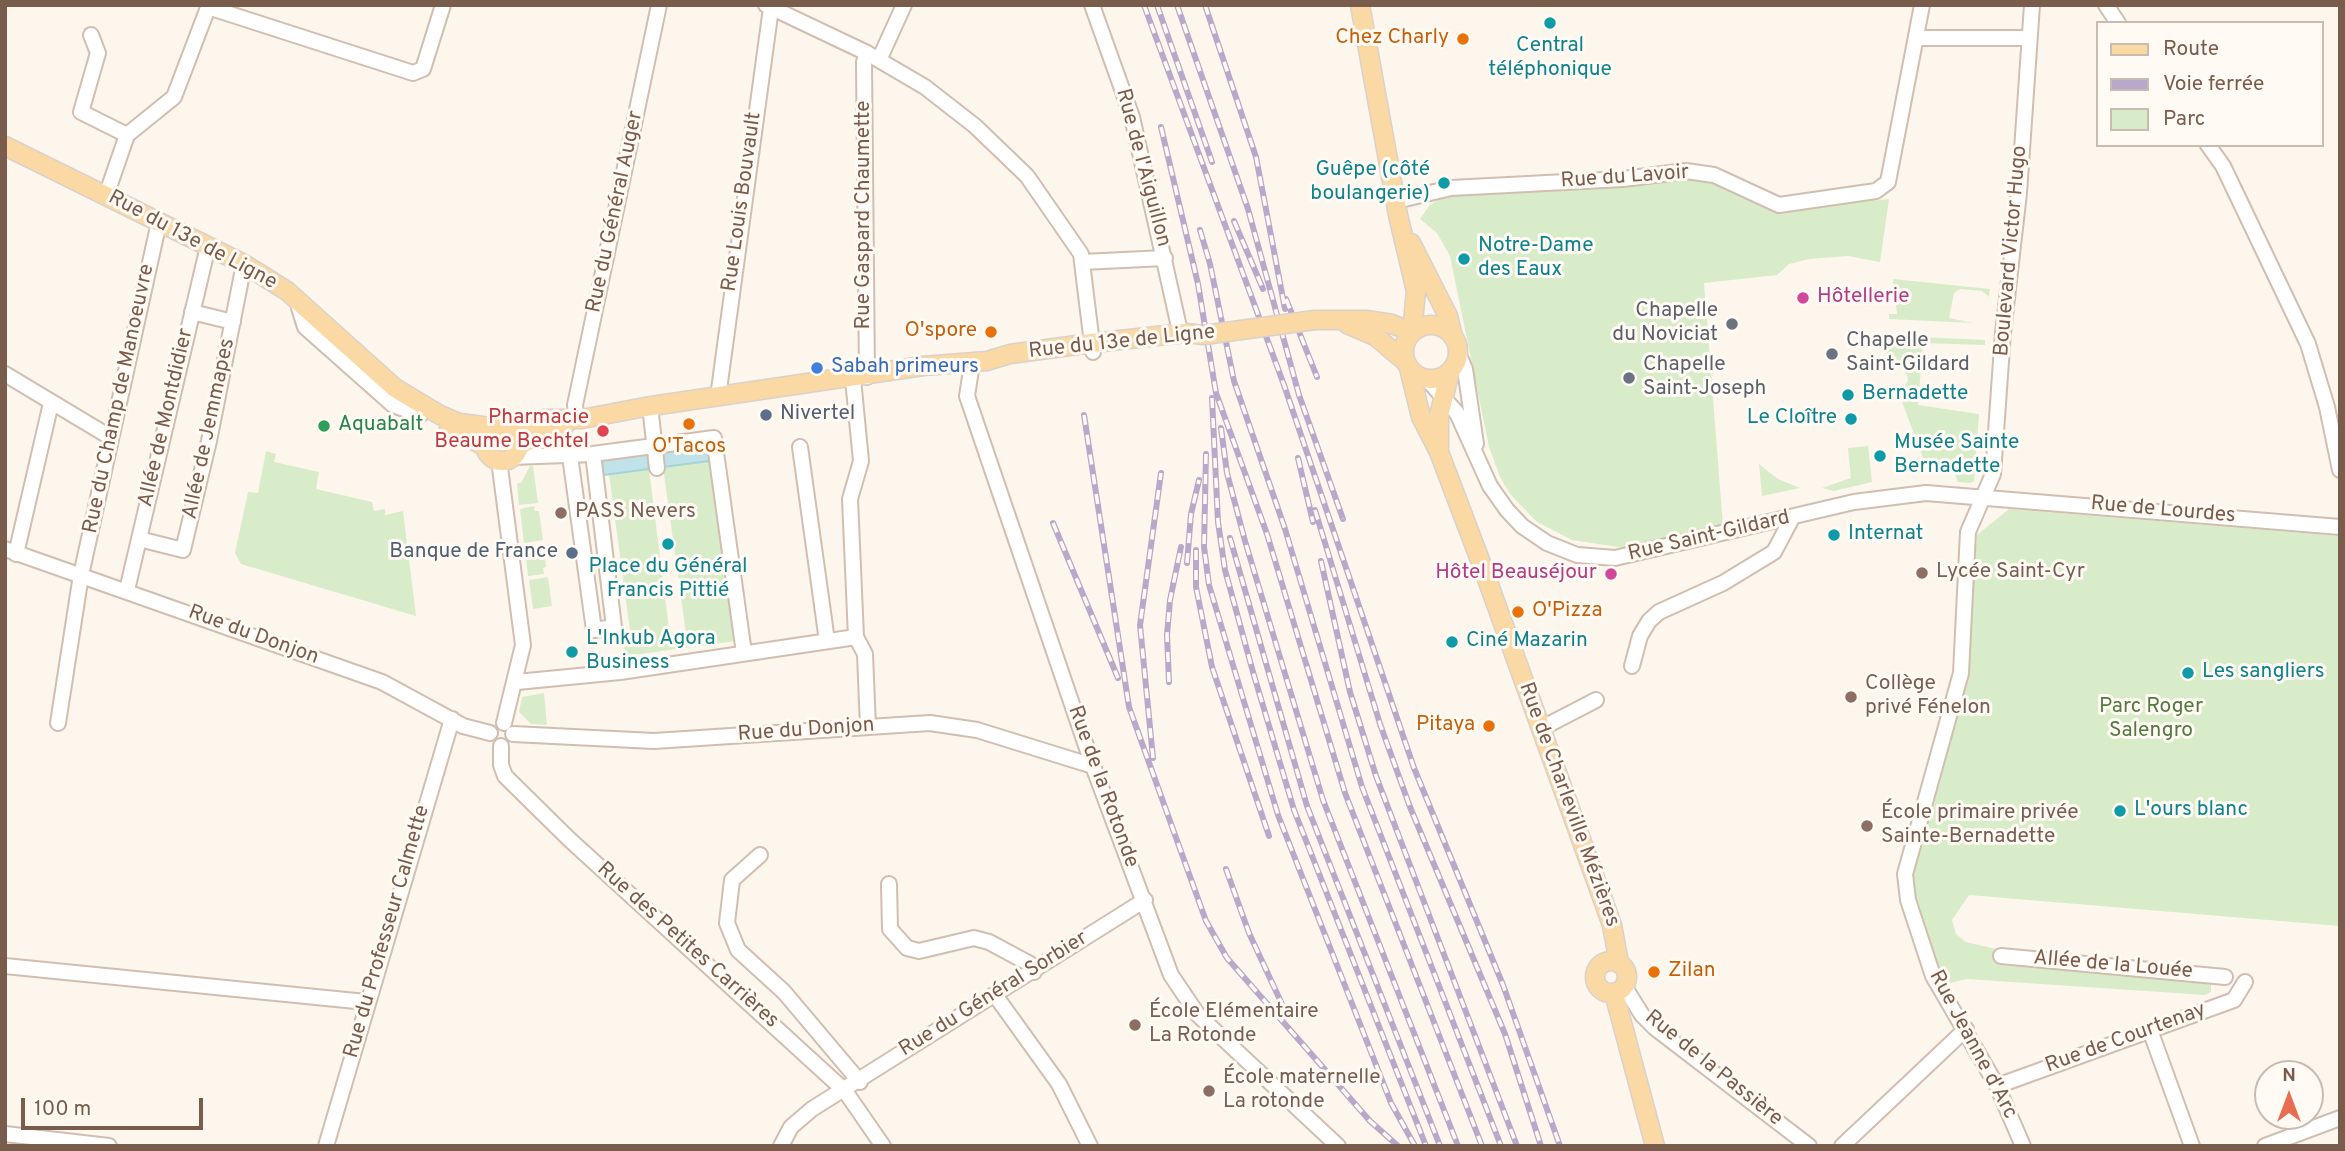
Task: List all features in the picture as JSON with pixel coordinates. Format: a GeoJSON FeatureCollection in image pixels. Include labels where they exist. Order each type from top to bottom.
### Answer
{"type":"FeatureCollection","features":[{"type":"Feature","properties":{"kind":"main road"},"geometry":{"type":"LineString","coordinates":[[1360,5],[1397,208],[1416,291],[1412,332],[1404,346],[1407,365],[1421,417],[1438,452]]}},
{"type":"Feature","properties":{"kind":"main road","name":"Rue du 13e de Ligne"},"geometry":{"type":"LineString","coordinates":[[5,146],[244,264],[297,299],[395,388],[459,423],[499,428],[519,427],[544,419],[580,419]]}},
{"type":"Feature","properties":{"kind":"main road"},"geometry":{"type":"LineString","coordinates":[[1397,208],[1448,316],[1455,345],[1438,416],[1438,452]]}},
{"type":"Feature","properties":{"kind":"main road","name":"Rue du 13e de Ligne"},"geometry":{"type":"LineString","coordinates":[[510,456],[534,435],[580,419],[650,406],[1066,352],[1092,341],[1185,332],[1204,335],[1324,320],[1379,322],[1412,332]]}},
{"type":"Feature","properties":{"kind":"main road","name":"Rue du 13e de Ligne"},"geometry":{"type":"LineString","coordinates":[[1324,320],[1375,336],[1407,365]]}},
{"type":"Feature","properties":{"kind":"main road"},"geometry":{"type":"LineString","coordinates":[[1412,332],[1434,325],[1455,345]]}},
{"type":"Feature","properties":{"kind":"main road"},"geometry":{"type":"LineString","coordinates":[[1092,341],[1191,340],[1204,335]]}},
{"type":"Feature","properties":{"kind":"main road","name":"Rue du 13e de Ligne"},"geometry":{"type":"LineString","coordinates":[[912,370],[971,370],[1023,357],[1066,352]]}},
{"type":"Feature","properties":{"kind":"main road"},"geometry":{"type":"LineString","coordinates":[[1407,365],[1427,379],[1443,376],[1450,371]]}},
{"type":"Feature","properties":{"kind":"main road","name":"Rue du 13e de Ligne"},"geometry":{"type":"LineString","coordinates":[[395,388],[403,402],[420,415],[486,447]]}},
{"type":"Feature","properties":{"kind":"main road"},"geometry":{"type":"LineString","coordinates":[[499,428],[514,432],[510,456],[490,456],[486,447],[488,436],[499,428]]}},
{"type":"Feature","properties":{"kind":"main road","name":"Rue de Charleville Mézières"},"geometry":{"type":"LineString","coordinates":[[1438,452],[1542,728],[1616,957]]}},
{"type":"Feature","properties":{"kind":"main road"},"geometry":{"type":"LineString","coordinates":[[1619,989],[1603,991],[1595,980],[1597,967],[1616,957],[1626,971],[1619,989],[1655,1146]]}},
{"type":"Feature","properties":{"kind":"street"},"geometry":{"type":"LineString","coordinates":[[106,196],[127,135],[174,97],[209,6],[413,73],[423,69],[443,5]]}},
{"type":"Feature","properties":{"kind":"street","name":"Rue du Général Auger"},"geometry":{"type":"LineString","coordinates":[[580,419],[575,405],[659,5]]}},
{"type":"Feature","properties":{"kind":"street"},"geometry":{"type":"LineString","coordinates":[[873,56],[904,5]]}},
{"type":"Feature","properties":{"kind":"street","name":"Rue de l'Aiguillon"},"geometry":{"type":"LineString","coordinates":[[1092,5],[1132,117],[1180,327],[1185,332]]}},
{"type":"Feature","properties":{"kind":"street"},"geometry":{"type":"LineString","coordinates":[[1922,5],[1916,38],[2029,38]]}},
{"type":"Feature","properties":{"kind":"street","name":"Boulevard Victor Hugo"},"geometry":{"type":"LineString","coordinates":[[1986,496],[1993,474],[2003,333],[2019,193],[2032,5]]}},
{"type":"Feature","properties":{"kind":"street"},"geometry":{"type":"LineString","coordinates":[[2106,5],[2117,21]]}},
{"type":"Feature","properties":{"kind":"street"},"geometry":{"type":"LineString","coordinates":[[769,6],[873,56],[925,87],[975,126],[1027,176],[1081,254],[1092,341]]}},
{"type":"Feature","properties":{"kind":"street","name":"Rue Louis Bouvault"},"geometry":{"type":"LineString","coordinates":[[718,397],[769,6]]}},
{"type":"Feature","properties":{"kind":"street"},"geometry":{"type":"LineString","coordinates":[[91,35],[98,53],[81,111],[127,135]]}},
{"type":"Feature","properties":{"kind":"street","name":"Rue du Lavoir"},"geometry":{"type":"LineString","coordinates":[[1397,208],[1451,188],[1623,179],[1686,172],[1714,175],[1779,205],[1875,191],[1888,182],[1916,38]]}},
{"type":"Feature","properties":{"kind":"street","name":"Rue Gaspard Chaumette"},"geometry":{"type":"LineString","coordinates":[[868,727],[864,654],[856,637],[850,499],[861,461],[864,131],[873,56]]}},
{"type":"Feature","properties":{"kind":"street"},"geometry":{"type":"LineString","coordinates":[[2209,147],[2222,166],[2308,344],[2327,407],[2340,470]]}},
{"type":"Feature","properties":{"kind":"street","name":"Rue du Champ de Manoeuvre"},"geometry":{"type":"LineString","coordinates":[[58,723],[81,575],[159,222]]}},
{"type":"Feature","properties":{"kind":"street","name":"Allée de Montdidier"},"geometry":{"type":"LineString","coordinates":[[129,591],[208,246]]}},
{"type":"Feature","properties":{"kind":"street"},"geometry":{"type":"LineString","coordinates":[[1082,262],[1165,258]]}},
{"type":"Feature","properties":{"kind":"street","name":"Allée de Jemmapes"},"geometry":{"type":"LineString","coordinates":[[139,540],[183,550],[209,441],[244,264]]}},
{"type":"Feature","properties":{"kind":"street"},"geometry":{"type":"LineString","coordinates":[[297,299],[305,327],[393,405],[420,415]]}},
{"type":"Feature","properties":{"kind":"street"},"geometry":{"type":"LineString","coordinates":[[192,312],[233,322]]}},
{"type":"Feature","properties":{"kind":"street","name":"Rue Saint-Gildard"},"geometry":{"type":"LineString","coordinates":[[1455,345],[1465,369],[1478,455]]}},
{"type":"Feature","properties":{"kind":"street","name":"Rue de la Rotonde"},"geometry":{"type":"LineString","coordinates":[[971,370],[967,396],[1093,766],[1171,975],[1187,1002],[1338,1146]]}},
{"type":"Feature","properties":{"kind":"street"},"geometry":{"type":"LineString","coordinates":[[5,374],[110,437]]}},
{"type":"Feature","properties":{"kind":"street","name":"Rue Saint-Gildard"},"geometry":{"type":"LineString","coordinates":[[1427,379],[1457,413],[1490,486],[1522,526],[1547,543],[1577,555],[1615,558],[1886,497],[1926,493],[1986,496]]}},
{"type":"Feature","properties":{"kind":"street"},"geometry":{"type":"LineString","coordinates":[[11,551],[51,403]]}},
{"type":"Feature","properties":{"kind":"street"},"geometry":{"type":"LineString","coordinates":[[650,406],[656,468]]}},
{"type":"Feature","properties":{"kind":"street"},"geometry":{"type":"LineString","coordinates":[[509,729],[495,724],[490,733],[491,740],[501,746],[508,744],[523,645],[503,480],[510,456],[593,454],[714,438],[744,653]]}},
{"type":"Feature","properties":{"kind":"street"},"geometry":{"type":"LineString","coordinates":[[800,447],[827,641]]}},
{"type":"Feature","properties":{"kind":"street"},"geometry":{"type":"LineString","coordinates":[[570,456],[594,630],[614,627],[593,454]]}},
{"type":"Feature","properties":{"kind":"street","name":"Rue de Lourdes"},"geometry":{"type":"LineString","coordinates":[[1986,496],[2340,527]]}},
{"type":"Feature","properties":{"kind":"street","name":"Rue Jeanne d'Arc"},"geometry":{"type":"LineString","coordinates":[[1986,496],[1968,532],[1961,673],[1905,874],[1908,900],[1933,976],[1997,1086],[2023,1146]]}},
{"type":"Feature","properties":{"kind":"street"},"geometry":{"type":"LineString","coordinates":[[1632,666],[1640,636],[1649,621],[1774,552],[1792,518]]}},
{"type":"Feature","properties":{"kind":"street","name":"Rue du Donjon"},"geometry":{"type":"LineString","coordinates":[[11,551],[382,682],[452,719],[490,733]]}},
{"type":"Feature","properties":{"kind":"street"},"geometry":{"type":"LineString","coordinates":[[517,682],[558,680],[856,637]]}},
{"type":"Feature","properties":{"kind":"street"},"geometry":{"type":"LineString","coordinates":[[1542,728],[1596,699]]}},
{"type":"Feature","properties":{"kind":"street","name":"Rue du Professeur Calmette"},"geometry":{"type":"LineString","coordinates":[[326,1146],[366,1002],[452,719]]}},
{"type":"Feature","properties":{"kind":"street","name":"Rue du Donjon"},"geometry":{"type":"LineString","coordinates":[[509,729],[654,741],[946,724],[977,730],[1093,766]]}},
{"type":"Feature","properties":{"kind":"street","name":"Rue des Petites Carrières"},"geometry":{"type":"LineString","coordinates":[[501,746],[501,765],[505,776],[569,839],[845,1091],[883,1146]]}},
{"type":"Feature","properties":{"kind":"street"},"geometry":{"type":"LineString","coordinates":[[760,855],[732,880],[727,923],[738,950],[784,992],[860,1082]]}},
{"type":"Feature","properties":{"kind":"street"},"geometry":{"type":"LineString","coordinates":[[889,884],[890,929],[907,948],[919,951],[974,938],[989,942],[1018,957],[1030,964],[1034,972]]}},
{"type":"Feature","properties":{"kind":"street","name":"Rue du Général Sorbier"},"geometry":{"type":"LineString","coordinates":[[781,1146],[791,1127],[812,1110],[1145,900]]}},
{"type":"Feature","properties":{"kind":"street","name":"Allée de la Louée"},"geometry":{"type":"LineString","coordinates":[[2001,956],[2225,977]]}},
{"type":"Feature","properties":{"kind":"street"},"geometry":{"type":"LineString","coordinates":[[5,966],[366,1002]]}},
{"type":"Feature","properties":{"kind":"street","name":"Rue de Courtenay"},"geometry":{"type":"LineString","coordinates":[[1997,1086],[2234,1000],[2245,982]]}},
{"type":"Feature","properties":{"kind":"street","name":"Rue de la Passière"},"geometry":{"type":"LineString","coordinates":[[1619,989],[1655,1028],[1809,1146]]}},
{"type":"Feature","properties":{"kind":"street"},"geometry":{"type":"LineString","coordinates":[[995,995],[1059,1084],[1090,1146]]}},
{"type":"Feature","properties":{"kind":"street"},"geometry":{"type":"LineString","coordinates":[[1842,1146],[1966,1029]]}},
{"type":"Feature","properties":{"kind":"street"},"geometry":{"type":"LineString","coordinates":[[2150,1030],[2192,1146]]}},
{"type":"Feature","properties":{"kind":"street"},"geometry":{"type":"LineString","coordinates":[[2265,1146],[2340,1118]]}},
{"type":"Feature","properties":{"kind":"street"},"geometry":{"type":"LineString","coordinates":[[5,1134],[108,1146]]}},
{"type":"Feature","properties":{"kind":"green space"},"geometry":{"type":"Polygon","coordinates":[[[1703,177],[1779,211],[1889,199],[1880,262],[1848,256],[1809,259],[1789,264],[1777,275],[1704,283],[1723,526],[1624,548],[1572,540],[1537,522],[1510,494],[1500,477],[1489,447],[1450,256],[1437,233],[1420,219],[1429,206],[1446,194],[1703,177]]]}},
{"type":"Feature","properties":{"kind":"green space"},"geometry":{"type":"Polygon","coordinates":[[[1893,279],[1990,289],[1989,297],[1982,291],[1960,289],[1954,293],[1949,318],[1973,323],[1889,319],[1889,314],[1897,314],[1893,279]]]}},
{"type":"Feature","properties":{"kind":"green space"},"geometry":{"type":"Polygon","coordinates":[[[1897,336],[1985,340],[1985,345],[1923,343],[1918,405],[1979,414],[1974,481],[1958,482],[1954,472],[1929,474],[1899,394],[1908,381],[1907,375],[1900,366],[1890,363],[1887,353],[1889,338],[1897,336]]]}},
{"type":"Feature","properties":{"kind":"green space"},"geometry":{"type":"Polygon","coordinates":[[[1868,446],[1872,482],[1834,491],[1822,488],[1851,478],[1848,448],[1868,446]]]}},
{"type":"Feature","properties":{"kind":"green space"},"geometry":{"type":"Polygon","coordinates":[[[266,451],[276,454],[274,462],[319,472],[316,489],[372,502],[374,511],[385,509],[385,515],[403,511],[416,616],[241,564],[235,553],[248,492],[258,493],[266,451]]]}},
{"type":"Feature","properties":{"kind":"green space","name":"Place du Général Francis Pittié"},"geometry":{"type":"Polygon","coordinates":[[[717,460],[743,640],[626,656],[622,632],[630,631],[609,474],[649,469],[670,637],[686,634],[663,467],[717,460]]]}},
{"type":"Feature","properties":{"kind":"green space"},"geometry":{"type":"Polygon","coordinates":[[[1759,464],[1778,479],[1800,488],[1762,496],[1759,464]]]}},
{"type":"Feature","properties":{"kind":"green space"},"geometry":{"type":"Polygon","coordinates":[[[530,466],[533,466],[538,503],[519,505],[517,483],[521,483],[530,466]]]}},
{"type":"Feature","properties":{"kind":"green space"},"geometry":{"type":"Polygon","coordinates":[[[534,506],[535,511],[539,511],[543,540],[524,543],[520,509],[534,506]]]}},
{"type":"Feature","properties":{"kind":"green space","name":"Parc Roger Salengro"},"geometry":{"type":"Polygon","coordinates":[[[2009,509],[2340,536],[2340,926],[1969,895],[1952,920],[1956,934],[1966,942],[1996,949],[2206,973],[2211,979],[2211,992],[2205,995],[1967,979],[1950,983],[1938,973],[1912,900],[1913,869],[1965,689],[1977,535],[2009,509]]]}},
{"type":"Feature","properties":{"kind":"green space"},"geometry":{"type":"Polygon","coordinates":[[[544,545],[544,574],[528,576],[525,547],[544,545]]]}},
{"type":"Feature","properties":{"kind":"green space"},"geometry":{"type":"Polygon","coordinates":[[[548,577],[552,606],[533,609],[529,580],[548,577]]]}},
{"type":"Feature","properties":{"kind":"green space"},"geometry":{"type":"Polygon","coordinates":[[[544,693],[547,725],[531,724],[519,712],[522,697],[544,693]]]}},
{"type":"Feature","properties":{"kind":"water"},"geometry":{"type":"Polygon","coordinates":[[[715,442],[717,460],[663,467],[661,449],[715,442]]]}},
{"type":"Feature","properties":{"kind":"water"},"geometry":{"type":"Polygon","coordinates":[[[647,451],[649,469],[596,476],[593,457],[647,451]]]}},
{"type":"Feature","properties":{"kind":"railway"},"geometry":{"type":"LineString","coordinates":[[1144,5],[1284,385],[1414,768],[1503,985],[1560,1146]]}},
{"type":"Feature","properties":{"kind":"railway"},"geometry":{"type":"LineString","coordinates":[[1157,5],[1212,162]]}},
{"type":"Feature","properties":{"kind":"railway"},"geometry":{"type":"LineString","coordinates":[[1177,5],[1248,209],[1299,395],[1343,519]]}},
{"type":"Feature","properties":{"kind":"railway"},"geometry":{"type":"LineString","coordinates":[[1205,5],[1256,157],[1285,309]]}},
{"type":"Feature","properties":{"kind":"railway"},"geometry":{"type":"LineString","coordinates":[[1161,127],[1198,284],[1216,393],[1267,534],[1345,793],[1482,1146]]}},
{"type":"Feature","properties":{"kind":"railway"},"geometry":{"type":"LineString","coordinates":[[1234,221],[1263,289]]}},
{"type":"Feature","properties":{"kind":"railway"},"geometry":{"type":"LineString","coordinates":[[1200,230],[1210,264],[1234,381],[1285,529],[1362,787],[1501,1146]]}},
{"type":"Feature","properties":{"kind":"railway"},"geometry":{"type":"LineString","coordinates":[[1286,299],[1317,377]]}},
{"type":"Feature","properties":{"kind":"railway"},"geometry":{"type":"LineString","coordinates":[[1212,398],[1218,522],[1225,570],[1253,672],[1294,810],[1426,1146]]}},
{"type":"Feature","properties":{"kind":"railway"},"geometry":{"type":"LineString","coordinates":[[1084,415],[1129,707],[1206,921],[1227,958],[1370,1121],[1398,1146]]}},
{"type":"Feature","properties":{"kind":"railway"},"geometry":{"type":"LineString","coordinates":[[1221,428],[1227,473],[1245,541],[1323,800],[1458,1146]]}},
{"type":"Feature","properties":{"kind":"railway"},"geometry":{"type":"LineString","coordinates":[[1206,454],[1204,547],[1209,585],[1278,815],[1391,1103],[1415,1146]]}},
{"type":"Feature","properties":{"kind":"railway"},"geometry":{"type":"LineString","coordinates":[[1298,458],[1313,522]]}},
{"type":"Feature","properties":{"kind":"railway"},"geometry":{"type":"LineString","coordinates":[[1153,758],[1140,625],[1161,473]]}},
{"type":"Feature","properties":{"kind":"railway"},"geometry":{"type":"LineString","coordinates":[[1187,563],[1191,514],[1199,480]]}},
{"type":"Feature","properties":{"kind":"railway"},"geometry":{"type":"LineString","coordinates":[[1315,510],[1380,724],[1410,807],[1505,1034],[1541,1146]]}},
{"type":"Feature","properties":{"kind":"railway"},"geometry":{"type":"LineString","coordinates":[[1053,523],[1118,678]]}},
{"type":"Feature","properties":{"kind":"railway"},"geometry":{"type":"LineString","coordinates":[[1230,538],[1307,806],[1440,1146]]}},
{"type":"Feature","properties":{"kind":"railway"},"geometry":{"type":"LineString","coordinates":[[1169,682],[1167,635],[1170,600],[1181,547]]}},
{"type":"Feature","properties":{"kind":"railway"},"geometry":{"type":"LineString","coordinates":[[1196,550],[1196,587],[1212,667],[1269,836]]}},
{"type":"Feature","properties":{"kind":"railway"},"geometry":{"type":"LineString","coordinates":[[1321,561],[1350,692],[1376,776],[1517,1146]]}},
{"type":"Feature","properties":{"kind":"railway"},"geometry":{"type":"LineString","coordinates":[[1226,869],[1249,933],[1288,1017]]}},
{"type":"Feature","properties":{"kind":"place","name":"Central téléphonique"},"geometry":{"type":"Point","coordinates":[1550,23]}},
{"type":"Feature","properties":{"kind":"place","name":"Chez Charly"},"geometry":{"type":"Point","coordinates":[1463,39]}},
{"type":"Feature","properties":{"kind":"place","name":"Guêpe (côté boulangerie)"},"geometry":{"type":"Point","coordinates":[1444,183]}},
{"type":"Feature","properties":{"kind":"place","name":"Notre-Dame des Eaux"},"geometry":{"type":"Point","coordinates":[1464,259]}},
{"type":"Feature","properties":{"kind":"place","name":"Hôtellerie"},"geometry":{"type":"Point","coordinates":[1803,298]}},
{"type":"Feature","properties":{"kind":"place","name":"Chapelle du Noviciat"},"geometry":{"type":"Point","coordinates":[1732,324]}},
{"type":"Feature","properties":{"kind":"place","name":"O'spore"},"geometry":{"type":"Point","coordinates":[991,332]}},
{"type":"Feature","properties":{"kind":"place","name":"Chapelle Saint-Gildard"},"geometry":{"type":"Point","coordinates":[1832,354]}},
{"type":"Feature","properties":{"kind":"place","name":"Sabah primeurs"},"geometry":{"type":"Point","coordinates":[817,368]}},
{"type":"Feature","properties":{"kind":"place","name":"Chapelle Saint-Joseph"},"geometry":{"type":"Point","coordinates":[1629,378]}},
{"type":"Feature","properties":{"kind":"place","name":"Bernadette"},"geometry":{"type":"Point","coordinates":[1848,395]}},
{"type":"Feature","properties":{"kind":"place","name":"Nivertel"},"geometry":{"type":"Point","coordinates":[766,415]}},
{"type":"Feature","properties":{"kind":"place","name":"Le Cloître"},"geometry":{"type":"Point","coordinates":[1851,419]}},
{"type":"Feature","properties":{"kind":"place","name":"O'Tacos"},"geometry":{"type":"Point","coordinates":[689,424]}},
{"type":"Feature","properties":{"kind":"place","name":"Aquabalt"},"geometry":{"type":"Point","coordinates":[324,426]}},
{"type":"Feature","properties":{"kind":"place","name":"Pharmacie Beaume Bechtel"},"geometry":{"type":"Point","coordinates":[603,431]}},
{"type":"Feature","properties":{"kind":"place","name":"Musée Sainte Bernadette"},"geometry":{"type":"Point","coordinates":[1880,456]}},
{"type":"Feature","properties":{"kind":"place","name":"PASS Nevers"},"geometry":{"type":"Point","coordinates":[561,513]}},
{"type":"Feature","properties":{"kind":"place","name":"Internat"},"geometry":{"type":"Point","coordinates":[1834,535]}},
{"type":"Feature","properties":{"kind":"place","name":"Place du Général Francis Pittié"},"geometry":{"type":"Point","coordinates":[668,544]}},
{"type":"Feature","properties":{"kind":"place","name":"Banque de France"},"geometry":{"type":"Point","coordinates":[572,553]}},
{"type":"Feature","properties":{"kind":"place","name":"Lycée Saint-Cyr"},"geometry":{"type":"Point","coordinates":[1922,573]}},
{"type":"Feature","properties":{"kind":"place","name":"Hôtel Beauséjour"},"geometry":{"type":"Point","coordinates":[1611,574]}},
{"type":"Feature","properties":{"kind":"place","name":"O'Pizza"},"geometry":{"type":"Point","coordinates":[1518,612]}},
{"type":"Feature","properties":{"kind":"place","name":"Ciné Mazarin"},"geometry":{"type":"Point","coordinates":[1452,642]}},
{"type":"Feature","properties":{"kind":"place","name":"L'Inkub Agora Business"},"geometry":{"type":"Point","coordinates":[572,652]}},
{"type":"Feature","properties":{"kind":"place","name":"Les sangliers"},"geometry":{"type":"Point","coordinates":[2188,673]}},
{"type":"Feature","properties":{"kind":"place","name":"Collège privé Fénelon"},"geometry":{"type":"Point","coordinates":[1851,697]}},
{"type":"Feature","properties":{"kind":"place","name":"Pitaya"},"geometry":{"type":"Point","coordinates":[1489,726]}},
{"type":"Feature","properties":{"kind":"place","name":"L'ours blanc"},"geometry":{"type":"Point","coordinates":[2120,811]}},
{"type":"Feature","properties":{"kind":"place","name":"École primaire privée Sainte-Bernadette"},"geometry":{"type":"Point","coordinates":[1867,826]}},
{"type":"Feature","properties":{"kind":"place","name":"Zilan"},"geometry":{"type":"Point","coordinates":[1654,972]}},
{"type":"Feature","properties":{"kind":"place","name":"École Elémentaire La Rotonde"},"geometry":{"type":"Point","coordinates":[1135,1025]}},
{"type":"Feature","properties":{"kind":"place","name":"École maternelle La rotonde"},"geometry":{"type":"Point","coordinates":[1209,1091]}}]}
